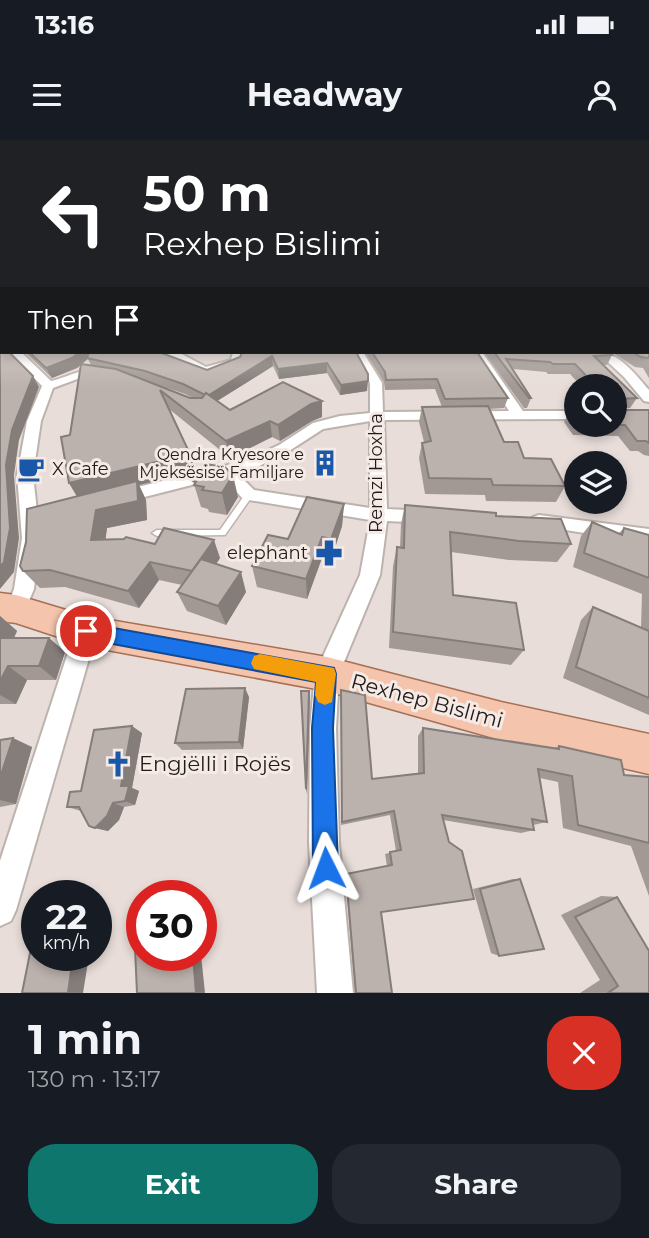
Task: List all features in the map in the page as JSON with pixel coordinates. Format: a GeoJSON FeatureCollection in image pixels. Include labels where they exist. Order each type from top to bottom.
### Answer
{"type":"FeatureCollection","features":[{"type":"Feature","properties":{"kind":"main road","name":"Rexhep Bislimi"},"geometry":{"type":"LineString","coordinates":[[8,608],[86,631],[327,674],[500,721],[649,754]]}},
{"type":"Feature","properties":{"kind":"street"},"geometry":{"type":"LineString","coordinates":[[17,354],[48,385]]}},
{"type":"Feature","properties":{"kind":"street"},"geometry":{"type":"LineString","coordinates":[[174,354],[204,370],[213,371],[237,362],[238,354]]}},
{"type":"Feature","properties":{"kind":"street","name":"Remzi Hoxha"},"geometry":{"type":"LineString","coordinates":[[335,993],[324,844],[323,728],[327,674],[370,575],[380,515],[376,383],[359,354]]}},
{"type":"Feature","properties":{"kind":"street"},"geometry":{"type":"LineString","coordinates":[[478,354],[520,417]]}},
{"type":"Feature","properties":{"kind":"street"},"geometry":{"type":"LineString","coordinates":[[604,354],[628,374],[649,398]]}},
{"type":"Feature","properties":{"kind":"street"},"geometry":{"type":"LineString","coordinates":[[48,385],[83,374],[109,375],[122,380]]}},
{"type":"Feature","properties":{"kind":"street"},"geometry":{"type":"LineString","coordinates":[[8,608],[24,589],[38,519],[26,475],[34,421],[48,385]]}},
{"type":"Feature","properties":{"kind":"street"},"geometry":{"type":"LineString","coordinates":[[96,503],[262,459],[318,426],[377,416],[564,415]]}},
{"type":"Feature","properties":{"kind":"street"},"geometry":{"type":"LineString","coordinates":[[225,470],[249,495],[380,515],[447,517]]}},
{"type":"Feature","properties":{"kind":"street"},"geometry":{"type":"LineString","coordinates":[[527,521],[649,536]]}},
{"type":"Feature","properties":{"kind":"street"},"geometry":{"type":"LineString","coordinates":[[0,910],[86,631]]}},
{"type":"Feature","properties":{"kind":"lane"},"geometry":{"type":"LineString","coordinates":[[157,533],[222,533],[249,495]]}},
{"type":"Feature","properties":{"kind":"building"},"geometry":{"type":"Polygon","coordinates":[[[0,354],[11,354],[33,376],[12,430],[6,465],[10,528],[4,562],[0,567],[0,354]]]}},
{"type":"Feature","properties":{"kind":"building"},"geometry":{"type":"Polygon","coordinates":[[[31,354],[77,354],[72,358],[46,368],[31,354]]]}},
{"type":"Feature","properties":{"kind":"building"},"geometry":{"type":"Polygon","coordinates":[[[88,354],[164,354],[207,370],[240,357],[241,354],[357,354],[368,374],[368,381],[341,385],[327,363],[278,369],[272,356],[205,395],[145,371],[87,358],[88,354]]]}},
{"type":"Feature","properties":{"kind":"building"},"geometry":{"type":"Polygon","coordinates":[[[373,354],[478,354],[508,398],[445,399],[437,379],[386,380],[385,372],[373,354]]]}},
{"type":"Feature","properties":{"kind":"building"},"geometry":{"type":"Polygon","coordinates":[[[496,354],[612,355],[594,356],[612,374],[585,374],[575,364],[506,359],[531,398],[496,354]]]}},
{"type":"Feature","properties":{"kind":"building"},"geometry":{"type":"Polygon","coordinates":[[[636,354],[649,354],[649,358],[636,354]]]}},
{"type":"Feature","properties":{"kind":"building"},"geometry":{"type":"Polygon","coordinates":[[[81,364],[116,369],[190,398],[202,398],[206,393],[230,410],[283,382],[322,401],[311,404],[278,425],[270,421],[226,441],[160,390],[190,454],[69,483],[61,437],[70,435],[81,364]]]}},
{"type":"Feature","properties":{"kind":"building"},"geometry":{"type":"Polygon","coordinates":[[[627,388],[637,398],[627,399],[627,388]]]}},
{"type":"Feature","properties":{"kind":"building"},"geometry":{"type":"Polygon","coordinates":[[[488,406],[504,442],[518,442],[524,458],[551,459],[564,486],[493,485],[491,479],[429,478],[422,443],[431,441],[422,407],[488,406]]]}},
{"type":"Feature","properties":{"kind":"building"},"geometry":{"type":"Polygon","coordinates":[[[627,410],[649,410],[649,443],[637,441],[627,428],[627,410]]]}},
{"type":"Feature","properties":{"kind":"building"},"geometry":{"type":"Polygon","coordinates":[[[204,464],[225,467],[233,475],[222,493],[202,490],[204,487],[194,485],[196,482],[193,481],[204,464]]]}},
{"type":"Feature","properties":{"kind":"building"},"geometry":{"type":"Polygon","coordinates":[[[137,481],[138,501],[96,510],[91,540],[126,537],[155,544],[164,528],[214,540],[192,571],[150,562],[128,591],[50,570],[23,571],[20,566],[26,542],[27,509],[137,481]]]}},
{"type":"Feature","properties":{"kind":"building"},"geometry":{"type":"Polygon","coordinates":[[[307,497],[344,504],[331,539],[322,537],[306,579],[252,566],[268,535],[288,539],[307,497]]]}},
{"type":"Feature","properties":{"kind":"building"},"geometry":{"type":"Polygon","coordinates":[[[405,505],[496,513],[496,516],[561,519],[571,544],[519,541],[450,532],[453,595],[516,603],[524,650],[393,632],[397,547],[404,548],[405,505]]]}},
{"type":"Feature","properties":{"kind":"building"},"geometry":{"type":"Polygon","coordinates":[[[592,522],[622,535],[624,528],[649,535],[649,578],[584,553],[592,522]]]}},
{"type":"Feature","properties":{"kind":"building"},"geometry":{"type":"Polygon","coordinates":[[[201,559],[241,572],[218,606],[177,592],[201,559]]]}},
{"type":"Feature","properties":{"kind":"building"},"geometry":{"type":"Polygon","coordinates":[[[593,607],[649,631],[649,698],[576,667],[593,607]]]}},
{"type":"Feature","properties":{"kind":"building"},"geometry":{"type":"Polygon","coordinates":[[[0,638],[49,638],[39,666],[8,666],[0,681],[0,638]]]}},
{"type":"Feature","properties":{"kind":"building"},"geometry":{"type":"Polygon","coordinates":[[[245,688],[239,742],[175,743],[186,689],[245,688]]]}},
{"type":"Feature","properties":{"kind":"building"},"geometry":{"type":"Polygon","coordinates":[[[341,690],[365,695],[372,779],[424,773],[423,728],[559,749],[559,746],[621,760],[624,775],[649,777],[649,843],[578,825],[572,776],[538,769],[547,822],[532,819],[534,830],[442,815],[449,842],[462,851],[474,899],[381,912],[392,993],[356,993],[346,874],[392,865],[390,852],[401,850],[394,811],[342,822],[341,690]]]}},
{"type":"Feature","properties":{"kind":"building"},"geometry":{"type":"Polygon","coordinates":[[[301,691],[309,691],[306,789],[301,691]]]}},
{"type":"Feature","properties":{"kind":"building","name":"Engjëlli i Rojës"},"geometry":{"type":"Polygon","coordinates":[[[132,726],[121,786],[129,786],[125,801],[113,803],[107,816],[95,828],[89,826],[79,807],[67,807],[70,792],[81,791],[94,730],[132,726]]]}},
{"type":"Feature","properties":{"kind":"building"},"geometry":{"type":"Polygon","coordinates":[[[13,738],[0,778],[0,740],[13,738]]]}},
{"type":"Feature","properties":{"kind":"building"},"geometry":{"type":"Polygon","coordinates":[[[520,879],[544,949],[499,956],[480,889],[520,879]]]}},
{"type":"Feature","properties":{"kind":"building"},"geometry":{"type":"Polygon","coordinates":[[[617,897],[649,951],[649,993],[608,993],[618,986],[575,917],[617,897]]]}},
{"type":"Feature","properties":{"kind":"building"},"geometry":{"type":"Polygon","coordinates":[[[26,971],[71,971],[68,993],[22,993],[26,971]]]}},
{"type":"Feature","properties":{"kind":"building"},"geometry":{"type":"Polygon","coordinates":[[[136,971],[194,971],[196,993],[137,993],[136,971]]]}},
{"type":"Feature","properties":{"kind":"slow traffic"},"geometry":{"type":"LineString","coordinates":[[260,663],[327,674],[325,695]]}},
{"type":"Feature","properties":{"kind":"place","name":"Qendra Kryesore e Mjeksësisë Familjare"},"geometry":{"type":"Point","coordinates":[325,463]}},
{"type":"Feature","properties":{"kind":"place","name":"X Cafe"},"geometry":{"type":"Point","coordinates":[31,469]}},
{"type":"Feature","properties":{"kind":"place","name":"elephant"},"geometry":{"type":"Point","coordinates":[329,553]}},
{"type":"Feature","properties":{"kind":"place","name":"Engjëlli i Rojës"},"geometry":{"type":"Point","coordinates":[118,764]}},
{"type":"Feature","properties":{"kind":"route"},"geometry":{"type":"LineString","coordinates":[[86,631],[327,674],[323,728],[326,868]]}}]}
